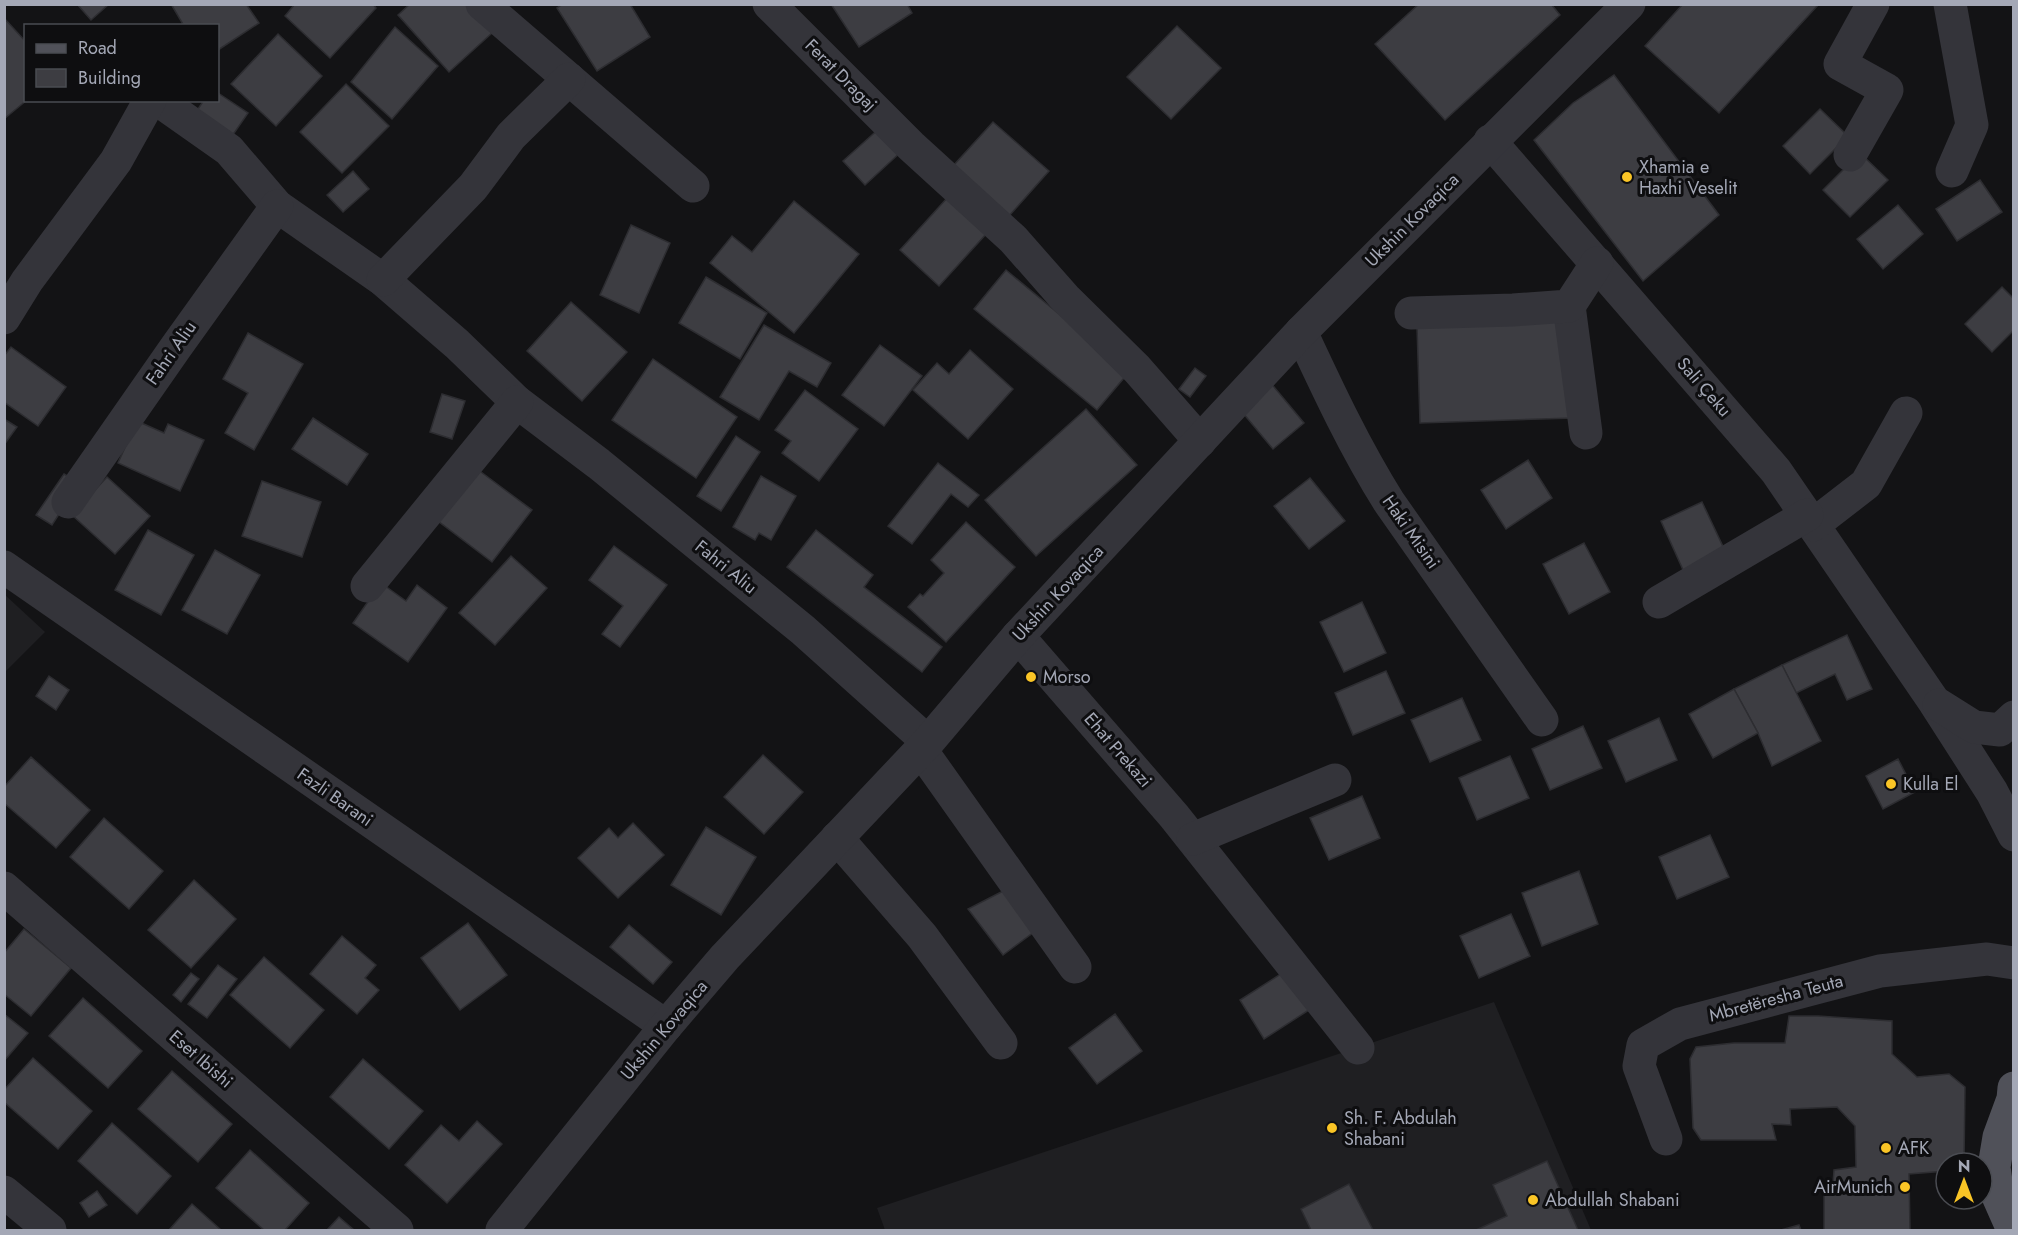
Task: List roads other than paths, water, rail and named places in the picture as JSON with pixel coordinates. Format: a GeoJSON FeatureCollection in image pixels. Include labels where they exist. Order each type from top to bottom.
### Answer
{"type":"FeatureCollection","features":[{"type":"Feature","properties":{"kind":"main road"},"geometry":{"type":"LineString","coordinates":[[2013,1088],[2013,1099],[1999,1137],[1994,1167],[1998,1196],[2013,1230]]}},
{"type":"Feature","properties":{"kind":"street"},"geometry":{"type":"LineString","coordinates":[[482,4],[693,186]]}},
{"type":"Feature","properties":{"kind":"street","name":"Ferat Dragaj"},"geometry":{"type":"LineString","coordinates":[[769,4],[911,146],[1013,239],[1065,298],[1137,369],[1200,441]]}},
{"type":"Feature","properties":{"kind":"street","name":"Ukshin Kovaqica"},"geometry":{"type":"LineString","coordinates":[[513,1227],[666,1026],[725,957],[925,746],[1018,636],[1301,332],[1629,4]]}},
{"type":"Feature","properties":{"kind":"street"},"geometry":{"type":"LineString","coordinates":[[1850,155],[1887,90],[1840,63],[1873,4]]}},
{"type":"Feature","properties":{"kind":"street"},"geometry":{"type":"LineString","coordinates":[[1950,4],[1972,125],[1952,171]]}},
{"type":"Feature","properties":{"kind":"street"},"geometry":{"type":"LineString","coordinates":[[383,280],[473,187],[511,136],[569,79]]}},
{"type":"Feature","properties":{"kind":"street"},"geometry":{"type":"LineString","coordinates":[[4,318],[27,281],[116,160],[149,102]]}},
{"type":"Feature","properties":{"kind":"street","name":"Fahri Aliu"},"geometry":{"type":"LineString","coordinates":[[161,102],[229,150],[277,207],[383,280],[458,344],[517,402],[599,464],[794,623],[925,746]]}},
{"type":"Feature","properties":{"kind":"street","name":"Sali Çeku"},"geometry":{"type":"LineString","coordinates":[[1490,141],[1776,471],[1935,703],[1992,792],[2013,836]]}},
{"type":"Feature","properties":{"kind":"street","name":"Fahri Aliu"},"geometry":{"type":"LineString","coordinates":[[68,502],[277,207]]}},
{"type":"Feature","properties":{"kind":"street"},"geometry":{"type":"LineString","coordinates":[[1586,433],[1578,387],[1569,306],[1597,263]]}},
{"type":"Feature","properties":{"kind":"street"},"geometry":{"type":"LineString","coordinates":[[1411,313],[1569,306]]}},
{"type":"Feature","properties":{"kind":"street","name":"Haki Misini"},"geometry":{"type":"LineString","coordinates":[[1301,332],[1330,395],[1372,475],[1542,720]]}},
{"type":"Feature","properties":{"kind":"street"},"geometry":{"type":"LineString","coordinates":[[367,586],[517,402]]}},
{"type":"Feature","properties":{"kind":"street"},"geometry":{"type":"LineString","coordinates":[[1659,602],[1810,520],[1866,484],[1906,413]]}},
{"type":"Feature","properties":{"kind":"street","name":"Fazli Barani"},"geometry":{"type":"LineString","coordinates":[[4,567],[666,1026]]}},
{"type":"Feature","properties":{"kind":"street","name":"Ehat Prekazi"},"geometry":{"type":"LineString","coordinates":[[1018,636],[1193,839],[1358,1048]]}},
{"type":"Feature","properties":{"kind":"street","name":"Sali Çeku"},"geometry":{"type":"LineString","coordinates":[[1935,703],[1974,727],[2000,730],[2013,717]]}},
{"type":"Feature","properties":{"kind":"street"},"geometry":{"type":"LineString","coordinates":[[925,746],[1075,967]]}},
{"type":"Feature","properties":{"kind":"street"},"geometry":{"type":"LineString","coordinates":[[1193,839],[1335,780]]}},
{"type":"Feature","properties":{"kind":"street"},"geometry":{"type":"LineString","coordinates":[[837,838],[922,936],[1001,1043]]}},
{"type":"Feature","properties":{"kind":"street","name":"Eset Ibishi"},"geometry":{"type":"LineString","coordinates":[[4,888],[397,1230]]}},
{"type":"Feature","properties":{"kind":"street","name":"Mbretëresha Teuta"},"geometry":{"type":"LineString","coordinates":[[1666,1139],[1639,1065],[1643,1046],[1680,1024],[1880,971],[1987,959],[2013,963]]}},
{"type":"Feature","properties":{"kind":"street"},"geometry":{"type":"LineString","coordinates":[[4,1192],[50,1230]]}},
{"type":"Feature","properties":{"kind":"place","name":"Xhamia e Haxhi Veselit"},"geometry":{"type":"Point","coordinates":[1627,177]}},
{"type":"Feature","properties":{"kind":"place","name":"Morso"},"geometry":{"type":"Point","coordinates":[1031,677]}},
{"type":"Feature","properties":{"kind":"place","name":"Kulla El"},"geometry":{"type":"Point","coordinates":[1891,784]}},
{"type":"Feature","properties":{"kind":"place","name":"Sh. F. Abdulah Shabani"},"geometry":{"type":"Point","coordinates":[1332,1128]}},
{"type":"Feature","properties":{"kind":"place","name":"AFK"},"geometry":{"type":"Point","coordinates":[1886,1148]}},
{"type":"Feature","properties":{"kind":"place","name":"AirMunich"},"geometry":{"type":"Point","coordinates":[1905,1187]}},
{"type":"Feature","properties":{"kind":"place","name":"Abdullah Shabani"},"geometry":{"type":"Point","coordinates":[1533,1200]}}]}
